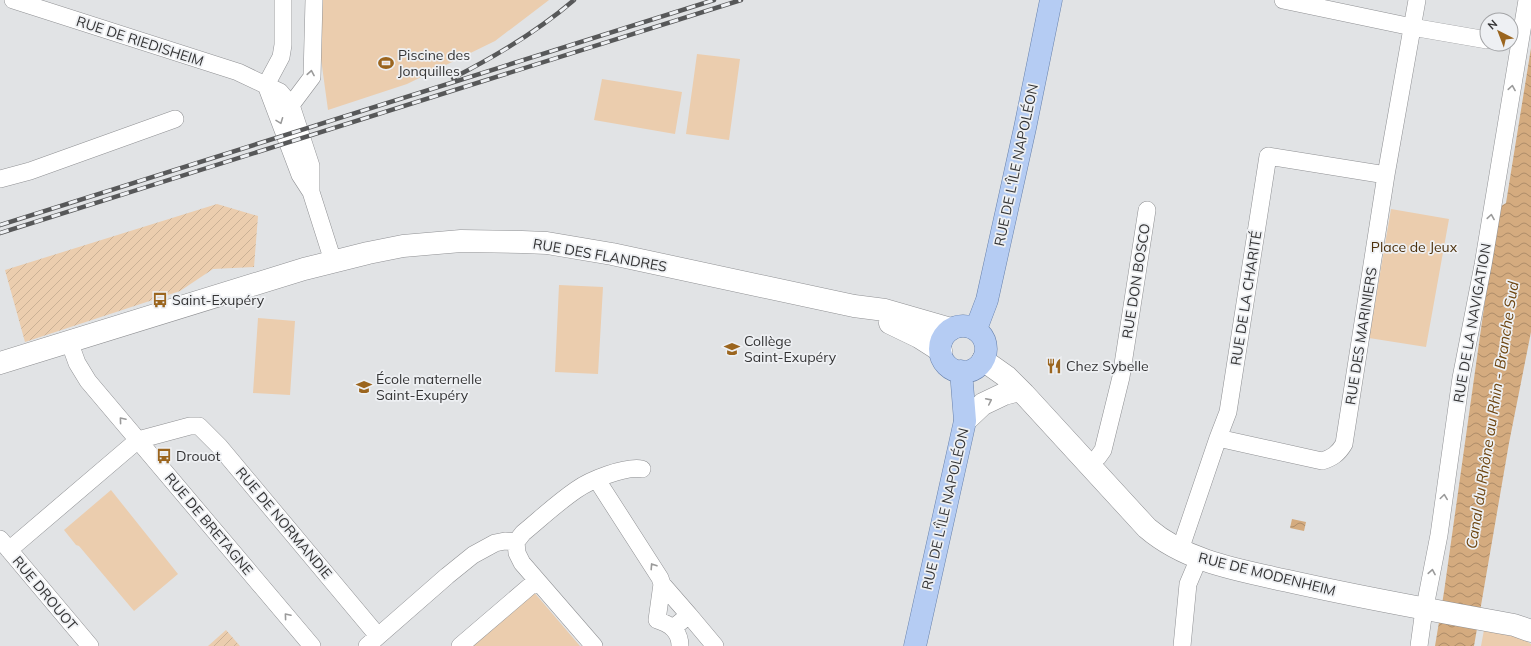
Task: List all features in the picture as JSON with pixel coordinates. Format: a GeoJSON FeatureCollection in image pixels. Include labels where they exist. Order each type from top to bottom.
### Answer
{"type":"FeatureCollection","features":[{"type":"Feature","properties":{"kind":"main road","name":"RUE DE L'ÎLE NAPOLÉON"},"geometry":{"type":"LineString","coordinates":[[976,329],[987,300],[1025,128],[1051,0]]}},
{"type":"Feature","properties":{"kind":"main road"},"geometry":{"type":"LineString","coordinates":[[964,326],[976,329],[985,340],[986,354],[983,360],[974,369],[961,371],[949,366],[943,360],[941,351],[943,338],[951,329],[964,326]]}},
{"type":"Feature","properties":{"kind":"main road","name":"RUE DE L'ÎLE NAPOLÉON"},"geometry":{"type":"LineString","coordinates":[[915,646],[965,422],[961,371]]}},
{"type":"Feature","properties":{"kind":"street","name":"RUE DE RIEDISHEIM"},"geometry":{"type":"LineString","coordinates":[[13,0],[238,72],[280,92],[290,105]]}},
{"type":"Feature","properties":{"kind":"street"},"geometry":{"type":"LineString","coordinates":[[283,0],[283,45],[281,57],[266,85],[300,175],[311,192],[333,261]]}},
{"type":"Feature","properties":{"kind":"street"},"geometry":{"type":"LineString","coordinates":[[311,192],[311,166],[290,105],[312,77],[314,0]]}},
{"type":"Feature","properties":{"kind":"street"},"geometry":{"type":"LineString","coordinates":[[1283,0],[1412,27],[1479,39]]}},
{"type":"Feature","properties":{"kind":"street","name":"RUE DES MARINIERS"},"geometry":{"type":"LineString","coordinates":[[1218,438],[1322,461],[1332,458],[1340,451],[1344,444],[1386,174],[1417,0]]}},
{"type":"Feature","properties":{"kind":"street","name":"RUE DE LA NAVIGATION"},"geometry":{"type":"LineString","coordinates":[[1519,30],[1527,0]]}},
{"type":"Feature","properties":{"kind":"street","name":"RUE DE LA NAVIGATION"},"geometry":{"type":"LineString","coordinates":[[1419,646],[1429,610],[1461,378],[1483,264],[1514,52]]}},
{"type":"Feature","properties":{"kind":"street"},"geometry":{"type":"LineString","coordinates":[[0,179],[30,171],[174,119]]}},
{"type":"Feature","properties":{"kind":"street","name":"RUE DE LA CHARITÉ"},"geometry":{"type":"LineString","coordinates":[[1182,646],[1188,584],[1189,554],[1218,438],[1228,412],[1268,156],[1386,174]]}},
{"type":"Feature","properties":{"kind":"street","name":"RUE DON BOSCO"},"geometry":{"type":"LineString","coordinates":[[1089,465],[1103,450],[1122,376],[1147,210]]}},
{"type":"Feature","properties":{"kind":"street","name":"RUE DES FLANDRES"},"geometry":{"type":"LineString","coordinates":[[0,363],[333,261],[368,253],[428,243],[461,241],[547,243],[612,254],[854,306],[885,310],[951,329]]}},
{"type":"Feature","properties":{"kind":"street","name":"RUE DES FLANDRES"},"geometry":{"type":"LineString","coordinates":[[854,306],[902,328],[941,351]]}},
{"type":"Feature","properties":{"kind":"street","name":"RUE DE BRETAGNE"},"geometry":{"type":"LineString","coordinates":[[69,341],[77,363],[88,381],[312,646]]}},
{"type":"Feature","properties":{"kind":"street","name":"RUE DE MODENHEIM"},"geometry":{"type":"LineString","coordinates":[[983,360],[1007,377],[1147,528],[1167,543],[1189,554],[1225,567],[1338,592],[1514,625],[1531,631]]}},
{"type":"Feature","properties":{"kind":"street"},"geometry":{"type":"LineString","coordinates":[[965,422],[983,404],[1004,394],[1019,390]]}},
{"type":"Feature","properties":{"kind":"street","name":"RUE DE NORMANDIE"},"geometry":{"type":"LineString","coordinates":[[4,545],[138,440],[195,425],[202,428],[372,641]]}},
{"type":"Feature","properties":{"kind":"street"},"geometry":{"type":"LineString","coordinates":[[594,646],[536,581],[522,563],[517,553],[516,542],[523,533],[576,489],[620,470],[634,468],[642,469]]}},
{"type":"Feature","properties":{"kind":"street"},"geometry":{"type":"LineString","coordinates":[[596,480],[660,578],[662,584],[715,646]]}},
{"type":"Feature","properties":{"kind":"street"},"geometry":{"type":"LineString","coordinates":[[372,641],[473,555],[495,543],[505,541],[516,542]]}},
{"type":"Feature","properties":{"kind":"street","name":"RUE DROUOT"},"geometry":{"type":"LineString","coordinates":[[4,545],[90,646]]}},
{"type":"Feature","properties":{"kind":"street"},"geometry":{"type":"LineString","coordinates":[[460,646],[536,581]]}},
{"type":"Feature","properties":{"kind":"street"},"geometry":{"type":"LineString","coordinates":[[662,584],[657,620],[668,623],[673,628],[680,637],[680,646]]}},
{"type":"Feature","properties":{"kind":"street"},"geometry":{"type":"LineString","coordinates":[[673,628],[689,615]]}},
{"type":"Feature","properties":{"kind":"green space","name":"Piscine des Jonquilles"},"geometry":{"type":"Polygon","coordinates":[[[313,0],[549,0],[495,41],[407,84],[328,110],[313,0]]]}},
{"type":"Feature","properties":{"kind":"green space"},"geometry":{"type":"Polygon","coordinates":[[[697,54],[740,59],[729,140],[686,134],[697,54]]]}},
{"type":"Feature","properties":{"kind":"green space"},"geometry":{"type":"Polygon","coordinates":[[[602,79],[682,92],[675,134],[594,120],[602,79]]]}},
{"type":"Feature","properties":{"kind":"green space"},"geometry":{"type":"Polygon","coordinates":[[[217,204],[258,216],[254,267],[213,269],[180,291],[25,342],[5,270],[217,204]]]}},
{"type":"Feature","properties":{"kind":"green space","name":"Place de Jeux"},"geometry":{"type":"Polygon","coordinates":[[[1391,209],[1449,219],[1426,347],[1369,338],[1391,209]]]}},
{"type":"Feature","properties":{"kind":"green space"},"geometry":{"type":"Polygon","coordinates":[[[559,285],[603,287],[598,374],[555,372],[559,285]]]}},
{"type":"Feature","properties":{"kind":"green space"},"geometry":{"type":"Polygon","coordinates":[[[258,318],[295,321],[290,395],[253,393],[258,318]]]}},
{"type":"Feature","properties":{"kind":"green space"},"geometry":{"type":"Polygon","coordinates":[[[111,490],[178,574],[134,611],[64,530],[111,490]]]}},
{"type":"Feature","properties":{"kind":"green space"},"geometry":{"type":"Polygon","coordinates":[[[533,591],[580,646],[469,646],[533,591]]]}},
{"type":"Feature","properties":{"kind":"green space"},"geometry":{"type":"Polygon","coordinates":[[[226,630],[240,646],[208,646],[226,630]]]}},
{"type":"Feature","properties":{"kind":"green space"},"geometry":{"type":"Polygon","coordinates":[[[1484,630],[1514,636],[1526,641],[1531,644],[1531,646],[1481,646],[1484,630]]]}},
{"type":"Feature","properties":{"kind":"water","name":"Canal du Rhône au Rhin - Branche Sud"},"geometry":{"type":"Polygon","coordinates":[[[1531,48],[1531,332],[1509,443],[1474,646],[1435,646],[1444,592],[1498,208],[1506,203],[1531,48]]]}},
{"type":"Feature","properties":{"kind":"water"},"geometry":{"type":"Polygon","coordinates":[[[1292,519],[1306,522],[1304,531],[1290,528],[1292,519]]]}},
{"type":"Feature","properties":{"kind":"railway"},"geometry":{"type":"LineString","coordinates":[[453,78],[516,43],[546,23],[574,0]]}},
{"type":"Feature","properties":{"kind":"railway"},"geometry":{"type":"LineString","coordinates":[[0,225],[714,0]]}},
{"type":"Feature","properties":{"kind":"railway"},"geometry":{"type":"LineString","coordinates":[[0,233],[741,0]]}},
{"type":"Feature","properties":{"kind":"place","name":"Piscine des Jonquilles"},"geometry":{"type":"Point","coordinates":[386,63]}},
{"type":"Feature","properties":{"kind":"place","name":"Saint-Exupéry"},"geometry":{"type":"Point","coordinates":[160,300]}},
{"type":"Feature","properties":{"kind":"place","name":"Collège Saint-Exupéry"},"geometry":{"type":"Point","coordinates":[732,349]}},
{"type":"Feature","properties":{"kind":"place","name":"Chez Sybelle"},"geometry":{"type":"Point","coordinates":[1054,366]}},
{"type":"Feature","properties":{"kind":"place","name":"École maternelle Saint-Exupéry"},"geometry":{"type":"Point","coordinates":[364,387]}},
{"type":"Feature","properties":{"kind":"place","name":"Drouot"},"geometry":{"type":"Point","coordinates":[164,456]}}]}
